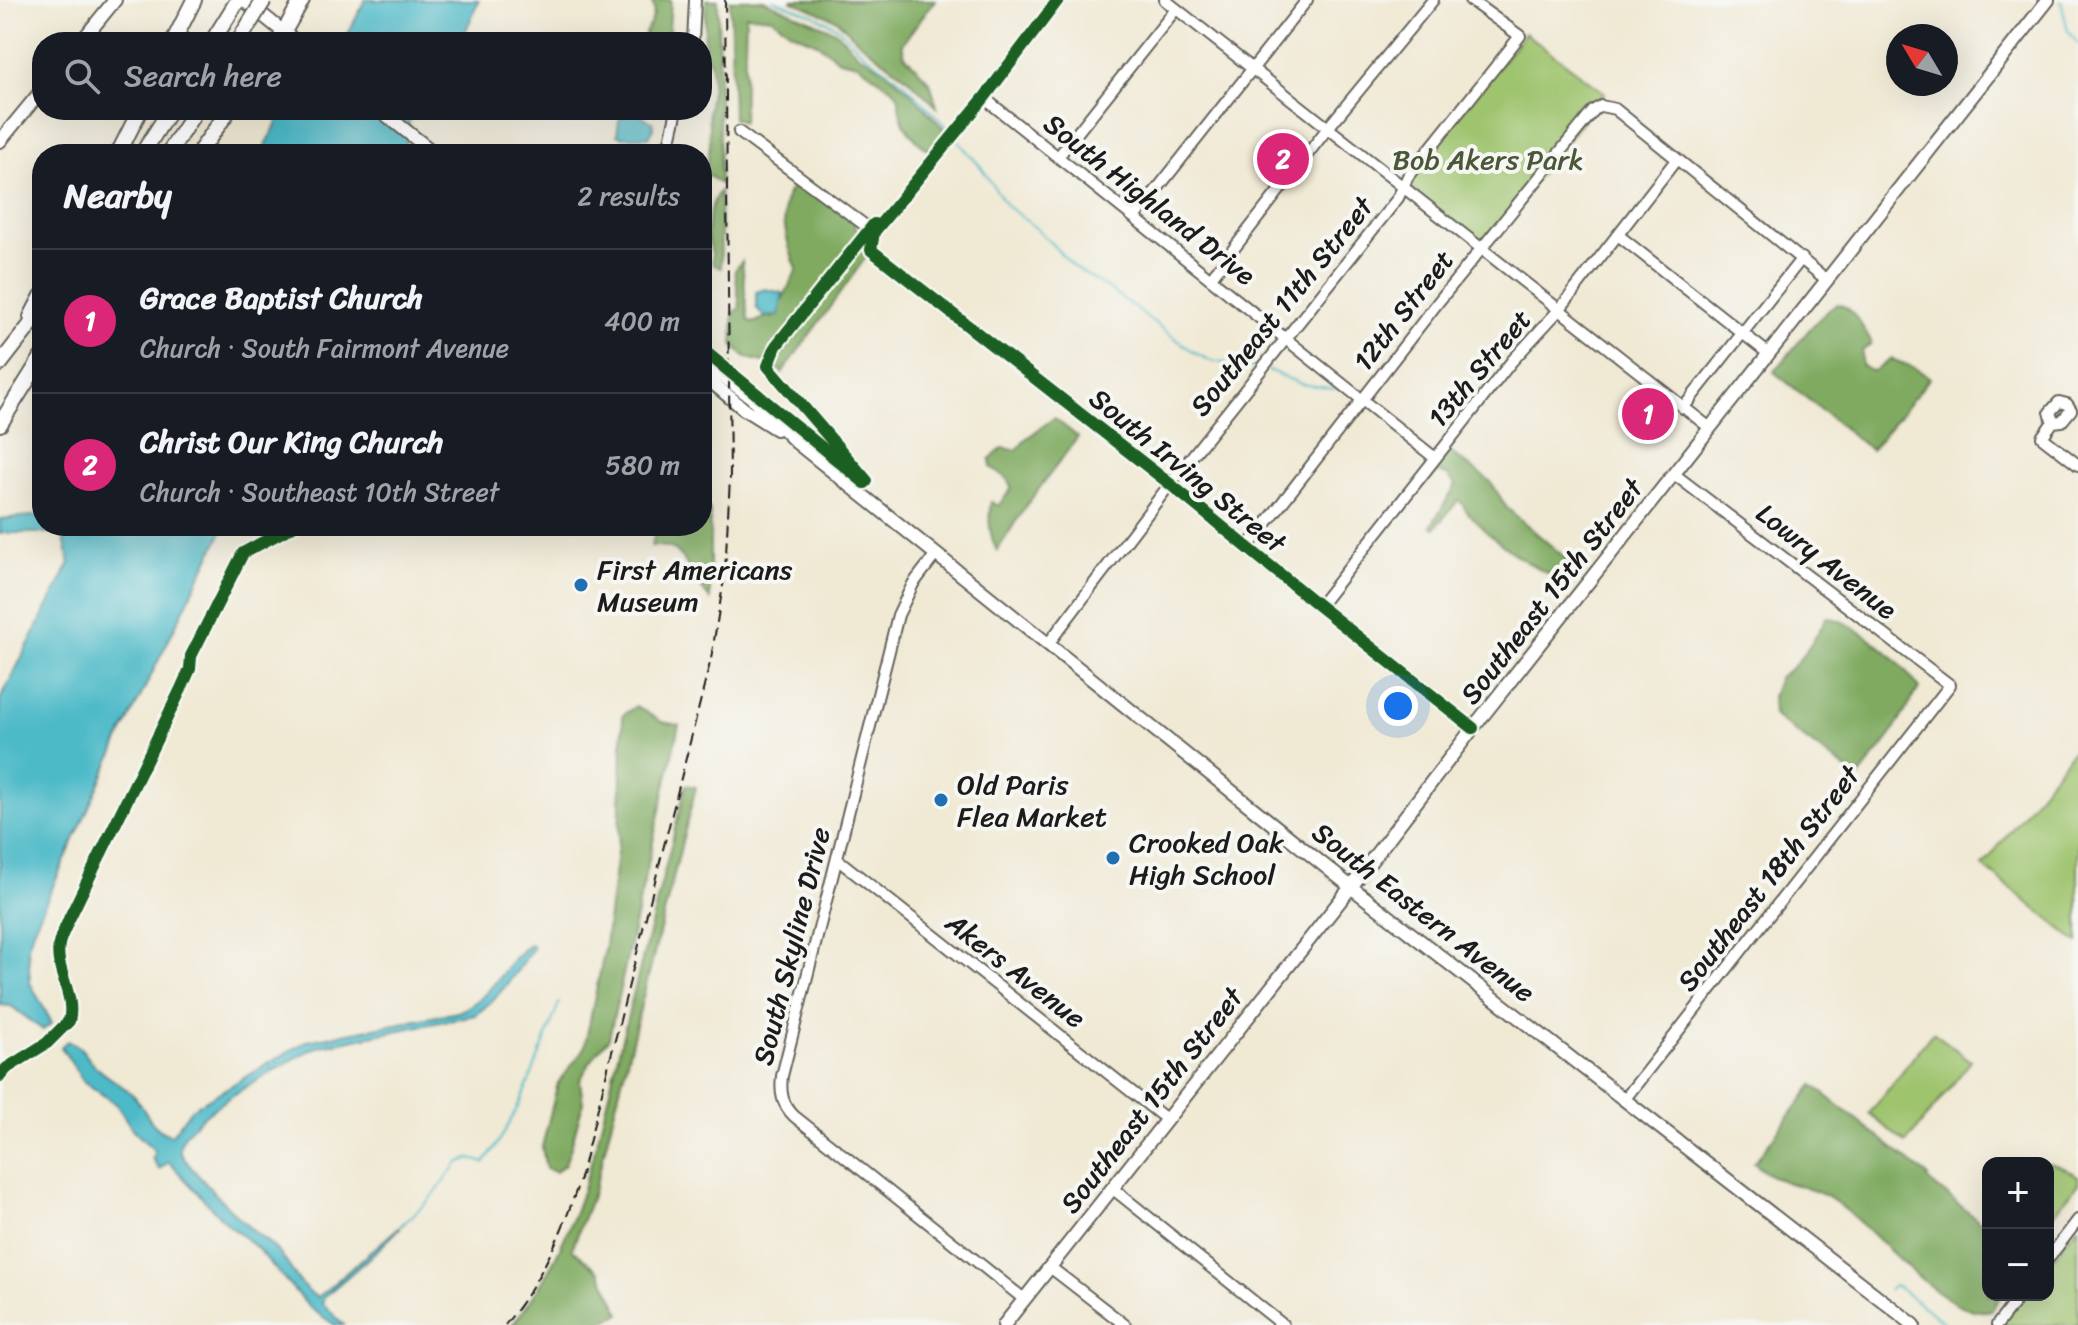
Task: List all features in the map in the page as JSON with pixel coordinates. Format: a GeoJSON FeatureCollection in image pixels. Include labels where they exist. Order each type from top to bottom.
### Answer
{"type":"FeatureCollection","features":[{"type":"Feature","properties":{"kind":"highway"},"geometry":{"type":"LineString","coordinates":[[178,32],[194,0]]}},
{"type":"Feature","properties":{"kind":"highway"},"geometry":{"type":"LineString","coordinates":[[218,32],[241,0]]}},
{"type":"Feature","properties":{"kind":"highway"},"geometry":{"type":"LineString","coordinates":[[244,32],[264,0]]}},
{"type":"Feature","properties":{"kind":"highway"},"geometry":{"type":"LineString","coordinates":[[289,32],[302,0]]}},
{"type":"Feature","properties":{"kind":"highway"},"geometry":{"type":"LineString","coordinates":[[123,144],[135,120]]}},
{"type":"Feature","properties":{"kind":"highway"},"geometry":{"type":"LineString","coordinates":[[148,144],[164,120]]}},
{"type":"Feature","properties":{"kind":"highway"},"geometry":{"type":"LineString","coordinates":[[174,144],[190,120]]}},
{"type":"Feature","properties":{"kind":"highway"},"geometry":{"type":"LineString","coordinates":[[205,144],[222,120]]}},
{"type":"Feature","properties":{"kind":"highway"},"geometry":{"type":"LineString","coordinates":[[15,345],[32,314]]}},
{"type":"Feature","properties":{"kind":"highway"},"geometry":{"type":"LineString","coordinates":[[0,364],[32,323]]}},
{"type":"Feature","properties":{"kind":"highway"},"geometry":{"type":"LineString","coordinates":[[0,424],[32,373]]}},
{"type":"Feature","properties":{"kind":"main road"},"geometry":{"type":"LineString","coordinates":[[89,32],[115,0]]}},
{"type":"Feature","properties":{"kind":"main road"},"geometry":{"type":"LineString","coordinates":[[241,0],[278,32]]}},
{"type":"Feature","properties":{"kind":"main road","name":"Southeast 15th Street"},"geometry":{"type":"LineString","coordinates":[[1004,1325],[2048,0]]}},
{"type":"Feature","properties":{"kind":"main road"},"geometry":{"type":"LineString","coordinates":[[0,141],[32,102]]}},
{"type":"Feature","properties":{"kind":"main road"},"geometry":{"type":"LineString","coordinates":[[392,120],[422,144]]}},
{"type":"Feature","properties":{"kind":"main road","name":"South Eastern Avenue"},"geometry":{"type":"LineString","coordinates":[[712,368],[751,397],[796,442]]}},
{"type":"Feature","properties":{"kind":"main road","name":"South Eastern Avenue"},"geometry":{"type":"LineString","coordinates":[[712,382],[744,409],[796,442],[1351,887],[1914,1325]]}},
{"type":"Feature","properties":{"kind":"street"},"geometry":{"type":"LineString","coordinates":[[693,32],[695,0]]}},
{"type":"Feature","properties":{"kind":"street"},"geometry":{"type":"LineString","coordinates":[[739,132],[874,232],[954,136],[1058,0]]}},
{"type":"Feature","properties":{"kind":"street"},"geometry":{"type":"LineString","coordinates":[[1165,0],[1710,428]]}},
{"type":"Feature","properties":{"kind":"street"},"geometry":{"type":"LineString","coordinates":[[1135,217],[1307,0]]}},
{"type":"Feature","properties":{"kind":"street"},"geometry":{"type":"LineString","coordinates":[[1211,278],[1433,0]]}},
{"type":"Feature","properties":{"kind":"street","name":"Southeast 11th Street"},"geometry":{"type":"LineString","coordinates":[[1048,644],[1170,484],[1398,198],[1408,176],[1520,36],[1470,0]]}},
{"type":"Feature","properties":{"kind":"street"},"geometry":{"type":"LineString","coordinates":[[1058,157],[1176,9]]}},
{"type":"Feature","properties":{"kind":"street","name":"South Highland Drive"},"geometry":{"type":"LineString","coordinates":[[984,98],[1435,458]]}},
{"type":"Feature","properties":{"kind":"street","name":"12th Street"},"geometry":{"type":"LineString","coordinates":[[1247,548],[1594,110],[1601,106],[1615,109],[1676,160]]}},
{"type":"Feature","properties":{"kind":"street"},"geometry":{"type":"LineString","coordinates":[[669,144],[675,120]]}},
{"type":"Feature","properties":{"kind":"street"},"geometry":{"type":"LineString","coordinates":[[1676,160],[1827,280]]}},
{"type":"Feature","properties":{"kind":"street","name":"13th Street"},"geometry":{"type":"LineString","coordinates":[[1319,606],[1512,361],[1559,310],[1676,160]]}},
{"type":"Feature","properties":{"kind":"street","name":"South Irving Street"},"geometry":{"type":"LineString","coordinates":[[874,232],[871,250],[1170,484],[1473,728]]}},
{"type":"Feature","properties":{"kind":"street"},"geometry":{"type":"LineString","coordinates":[[1618,235],[1769,354]]}},
{"type":"Feature","properties":{"kind":"street"},"geometry":{"type":"LineString","coordinates":[[1683,408],[1802,258]]}},
{"type":"Feature","properties":{"kind":"street"},"geometry":{"type":"LineString","coordinates":[[2053,422],[2042,437],[2078,465]]}},
{"type":"Feature","properties":{"kind":"street","name":"Lowry Avenue"},"geometry":{"type":"LineString","coordinates":[[1674,474],[1950,685]]}},
{"type":"Feature","properties":{"kind":"street","name":"South Skyline Drive"},"geometry":{"type":"LineString","coordinates":[[936,554],[911,588],[898,615],[782,1076],[783,1100],[794,1116],[1024,1299]]}},
{"type":"Feature","properties":{"kind":"street","name":"Southeast 18th Street"},"geometry":{"type":"LineString","coordinates":[[1624,1100],[1950,685]]}},
{"type":"Feature","properties":{"kind":"street","name":"Akers Avenue"},"geometry":{"type":"LineString","coordinates":[[837,859],[1166,1119]]}},
{"type":"Feature","properties":{"kind":"street"},"geometry":{"type":"LineString","coordinates":[[1112,1188],[1283,1325]]}},
{"type":"Feature","properties":{"kind":"street"},"geometry":{"type":"LineString","coordinates":[[2054,1251],[2078,1220]]}},
{"type":"Feature","properties":{"kind":"street"},"geometry":{"type":"LineString","coordinates":[[1050,1267],[1125,1325]]}},
{"type":"Feature","properties":{"kind":"street"},"geometry":{"type":"LineString","coordinates":[[1997,1325],[2015,1301]]}},
{"type":"Feature","properties":{"kind":"green space"},"geometry":{"type":"Polygon","coordinates":[[[651,0],[671,0],[669,32],[646,32],[654,13],[651,0]]]}},
{"type":"Feature","properties":{"kind":"green space"},"geometry":{"type":"Polygon","coordinates":[[[706,0],[718,0],[720,184],[712,178],[709,120],[712,120],[712,32],[705,32],[706,0]]]}},
{"type":"Feature","properties":{"kind":"green space"},"geometry":{"type":"Polygon","coordinates":[[[730,0],[763,0],[835,31],[858,54],[885,70],[910,92],[947,132],[927,150],[906,127],[895,91],[858,64],[839,60],[817,43],[791,32],[772,18],[746,15],[743,122],[733,119],[730,0]]]}},
{"type":"Feature","properties":{"kind":"green space"},"geometry":{"type":"Polygon","coordinates":[[[790,0],[935,0],[902,44],[905,56],[930,82],[937,107],[837,20],[790,0]]]}},
{"type":"Feature","properties":{"kind":"green space","name":"Bob Akers Park"},"geometry":{"type":"Polygon","coordinates":[[[1525,33],[1605,93],[1489,238],[1480,242],[1409,187],[1410,176],[1525,33]]]}},
{"type":"Feature","properties":{"kind":"green space"},"geometry":{"type":"Polygon","coordinates":[[[793,187],[807,189],[848,217],[854,222],[860,237],[764,362],[750,359],[733,345],[733,313],[740,308],[735,270],[742,261],[748,320],[753,323],[766,317],[774,318],[797,269],[787,238],[784,215],[785,204],[793,187]]]}},
{"type":"Feature","properties":{"kind":"green space"},"geometry":{"type":"Polygon","coordinates":[[[720,191],[721,268],[712,261],[714,201],[720,191]]]}},
{"type":"Feature","properties":{"kind":"green space"},"geometry":{"type":"Polygon","coordinates":[[[864,250],[867,256],[782,373],[776,366],[785,340],[856,251],[864,250]]]}},
{"type":"Feature","properties":{"kind":"green space"},"geometry":{"type":"Polygon","coordinates":[[[1837,304],[1848,308],[1870,339],[1871,344],[1862,351],[1862,365],[1875,371],[1891,359],[1915,368],[1930,378],[1871,450],[1774,372],[1811,327],[1837,304]]]}},
{"type":"Feature","properties":{"kind":"green space"},"geometry":{"type":"Polygon","coordinates":[[[1054,418],[1078,437],[1026,506],[997,551],[990,527],[991,501],[998,506],[1012,488],[1007,479],[991,467],[990,459],[1003,448],[1017,450],[1027,438],[1054,418]]]}},
{"type":"Feature","properties":{"kind":"green space"},"geometry":{"type":"Polygon","coordinates":[[[1446,449],[1491,482],[1507,508],[1577,568],[1570,578],[1545,572],[1510,551],[1479,525],[1458,501],[1435,528],[1431,526],[1456,485],[1447,475],[1438,472],[1411,496],[1446,449]]]}},
{"type":"Feature","properties":{"kind":"green space"},"geometry":{"type":"Polygon","coordinates":[[[654,536],[710,536],[710,599],[676,551],[651,546],[654,536]]]}},
{"type":"Feature","properties":{"kind":"green space"},"geometry":{"type":"Polygon","coordinates":[[[1827,617],[1852,627],[1878,645],[1919,688],[1891,735],[1858,778],[1773,715],[1772,697],[1779,677],[1801,658],[1827,617]]]}},
{"type":"Feature","properties":{"kind":"green space"},"geometry":{"type":"Polygon","coordinates":[[[636,706],[662,722],[679,725],[609,1038],[589,1063],[580,1081],[583,1103],[565,1164],[556,1172],[546,1169],[542,1147],[558,1083],[584,1049],[604,953],[619,837],[623,715],[636,706]]]}},
{"type":"Feature","properties":{"kind":"green space"},"geometry":{"type":"Polygon","coordinates":[[[2078,744],[2078,943],[1983,866],[2078,744]]]}},
{"type":"Feature","properties":{"kind":"green space"},"geometry":{"type":"Polygon","coordinates":[[[686,785],[696,787],[595,1188],[572,1249],[600,1272],[621,1314],[591,1325],[512,1325],[554,1261],[583,1189],[686,785]]]}},
{"type":"Feature","properties":{"kind":"green space"},"geometry":{"type":"Polygon","coordinates":[[[1933,1032],[1971,1061],[1906,1143],[1869,1114],[1933,1032]]]}},
{"type":"Feature","properties":{"kind":"green space"},"geometry":{"type":"Polygon","coordinates":[[[1813,1085],[1982,1223],[1982,1301],[1998,1301],[1991,1310],[1976,1311],[1942,1295],[1836,1202],[1771,1176],[1754,1163],[1813,1085]]]}},
{"type":"Feature","properties":{"kind":"green space"},"geometry":{"type":"Polygon","coordinates":[[[2054,1164],[2078,1176],[2078,1184],[2054,1214],[2054,1164]]]}},
{"type":"Feature","properties":{"kind":"green space"},"geometry":{"type":"Polygon","coordinates":[[[2078,1226],[2078,1325],[2001,1325],[2019,1301],[2054,1301],[2054,1257],[2078,1226]]]}},
{"type":"Feature","properties":{"kind":"water"},"geometry":{"type":"Polygon","coordinates":[[[365,0],[479,0],[465,32],[349,32],[365,0]]]}},
{"type":"Feature","properties":{"kind":"water"},"geometry":{"type":"Polygon","coordinates":[[[278,120],[409,120],[406,144],[267,144],[278,120]]]}},
{"type":"Feature","properties":{"kind":"water"},"geometry":{"type":"Polygon","coordinates":[[[619,120],[649,120],[653,123],[649,137],[617,135],[619,120]]]}},
{"type":"Feature","properties":{"kind":"water"},"geometry":{"type":"Polygon","coordinates":[[[765,289],[783,293],[779,316],[764,317],[756,307],[756,292],[765,289]]]}},
{"type":"Feature","properties":{"kind":"water"},"geometry":{"type":"Polygon","coordinates":[[[32,516],[32,533],[0,533],[0,519],[32,516]]]}},
{"type":"Feature","properties":{"kind":"water"},"geometry":{"type":"Polygon","coordinates":[[[63,536],[220,536],[123,732],[33,930],[28,947],[30,983],[52,1023],[43,1030],[11,1006],[0,1005],[0,700],[70,563],[63,536]]]}},
{"type":"Feature","properties":{"kind":"water"},"geometry":{"type":"Polygon","coordinates":[[[530,944],[533,948],[514,975],[475,1015],[308,1051],[233,1095],[195,1124],[183,1138],[180,1151],[190,1166],[234,1213],[278,1252],[306,1289],[318,1297],[405,1222],[324,1297],[322,1303],[344,1325],[335,1325],[310,1308],[256,1247],[226,1223],[169,1162],[159,1169],[152,1158],[155,1151],[133,1130],[116,1104],[83,1081],[61,1047],[67,1041],[79,1047],[94,1065],[134,1096],[154,1125],[172,1135],[191,1109],[307,1041],[458,1012],[481,998],[530,944]]]}},
{"type":"Feature","properties":{"kind":"waterway"},"geometry":{"type":"LineString","coordinates":[[773,0],[837,27],[863,53],[904,83],[951,131]]}},
{"type":"Feature","properties":{"kind":"waterway"},"geometry":{"type":"LineString","coordinates":[[2061,0],[2068,31],[2078,44]]}},
{"type":"Feature","properties":{"kind":"waterway"},"geometry":{"type":"LineString","coordinates":[[957,140],[981,167],[1006,205],[1037,229],[1074,267],[1112,291],[1195,353],[1211,361],[1258,368]]}},
{"type":"Feature","properties":{"kind":"waterway"},"geometry":{"type":"LineString","coordinates":[[1268,370],[1301,384],[1335,389]]}},
{"type":"Feature","properties":{"kind":"waterway"},"geometry":{"type":"LineString","coordinates":[[401,1226],[430,1199],[458,1163],[470,1158],[484,1163],[497,1145],[536,1065],[559,1003]]}},
{"type":"Feature","properties":{"kind":"waterway"},"geometry":{"type":"LineString","coordinates":[[1889,1290],[1894,1286],[1901,1289],[1947,1325]]}},
{"type":"Feature","properties":{"kind":"railway"},"geometry":{"type":"LineString","coordinates":[[505,1325],[550,1254],[581,1175],[711,659],[725,573],[730,478],[725,0]]}},
{"type":"Feature","properties":{"kind":"cycle path"},"geometry":{"type":"LineString","coordinates":[[1058,0],[984,98],[874,232],[871,250],[1170,484],[1473,728]]}},
{"type":"Feature","properties":{"kind":"cycle path"},"geometry":{"type":"LineString","coordinates":[[712,357],[865,483],[867,481],[768,366],[776,346],[874,224]]}},
{"type":"Feature","properties":{"kind":"cycle path"},"geometry":{"type":"LineString","coordinates":[[0,1076],[7,1068],[47,1043],[69,1021],[70,1002],[58,954],[69,919],[180,691],[190,669],[191,656],[243,553],[274,536]]}},
{"type":"Feature","properties":{"kind":"place","name":"Christ Our King Church"},"geometry":{"type":"Point","coordinates":[1283,159]}},
{"type":"Feature","properties":{"kind":"place","name":"Grace Baptist Church"},"geometry":{"type":"Point","coordinates":[1648,414]}},
{"type":"Feature","properties":{"kind":"place","name":"First Americans Museum"},"geometry":{"type":"Point","coordinates":[581,585]}},
{"type":"Feature","properties":{"kind":"place","name":"Old Paris Flea Market"},"geometry":{"type":"Point","coordinates":[941,800]}},
{"type":"Feature","properties":{"kind":"place","name":"Crooked Oak High School"},"geometry":{"type":"Point","coordinates":[1113,858]}}]}
